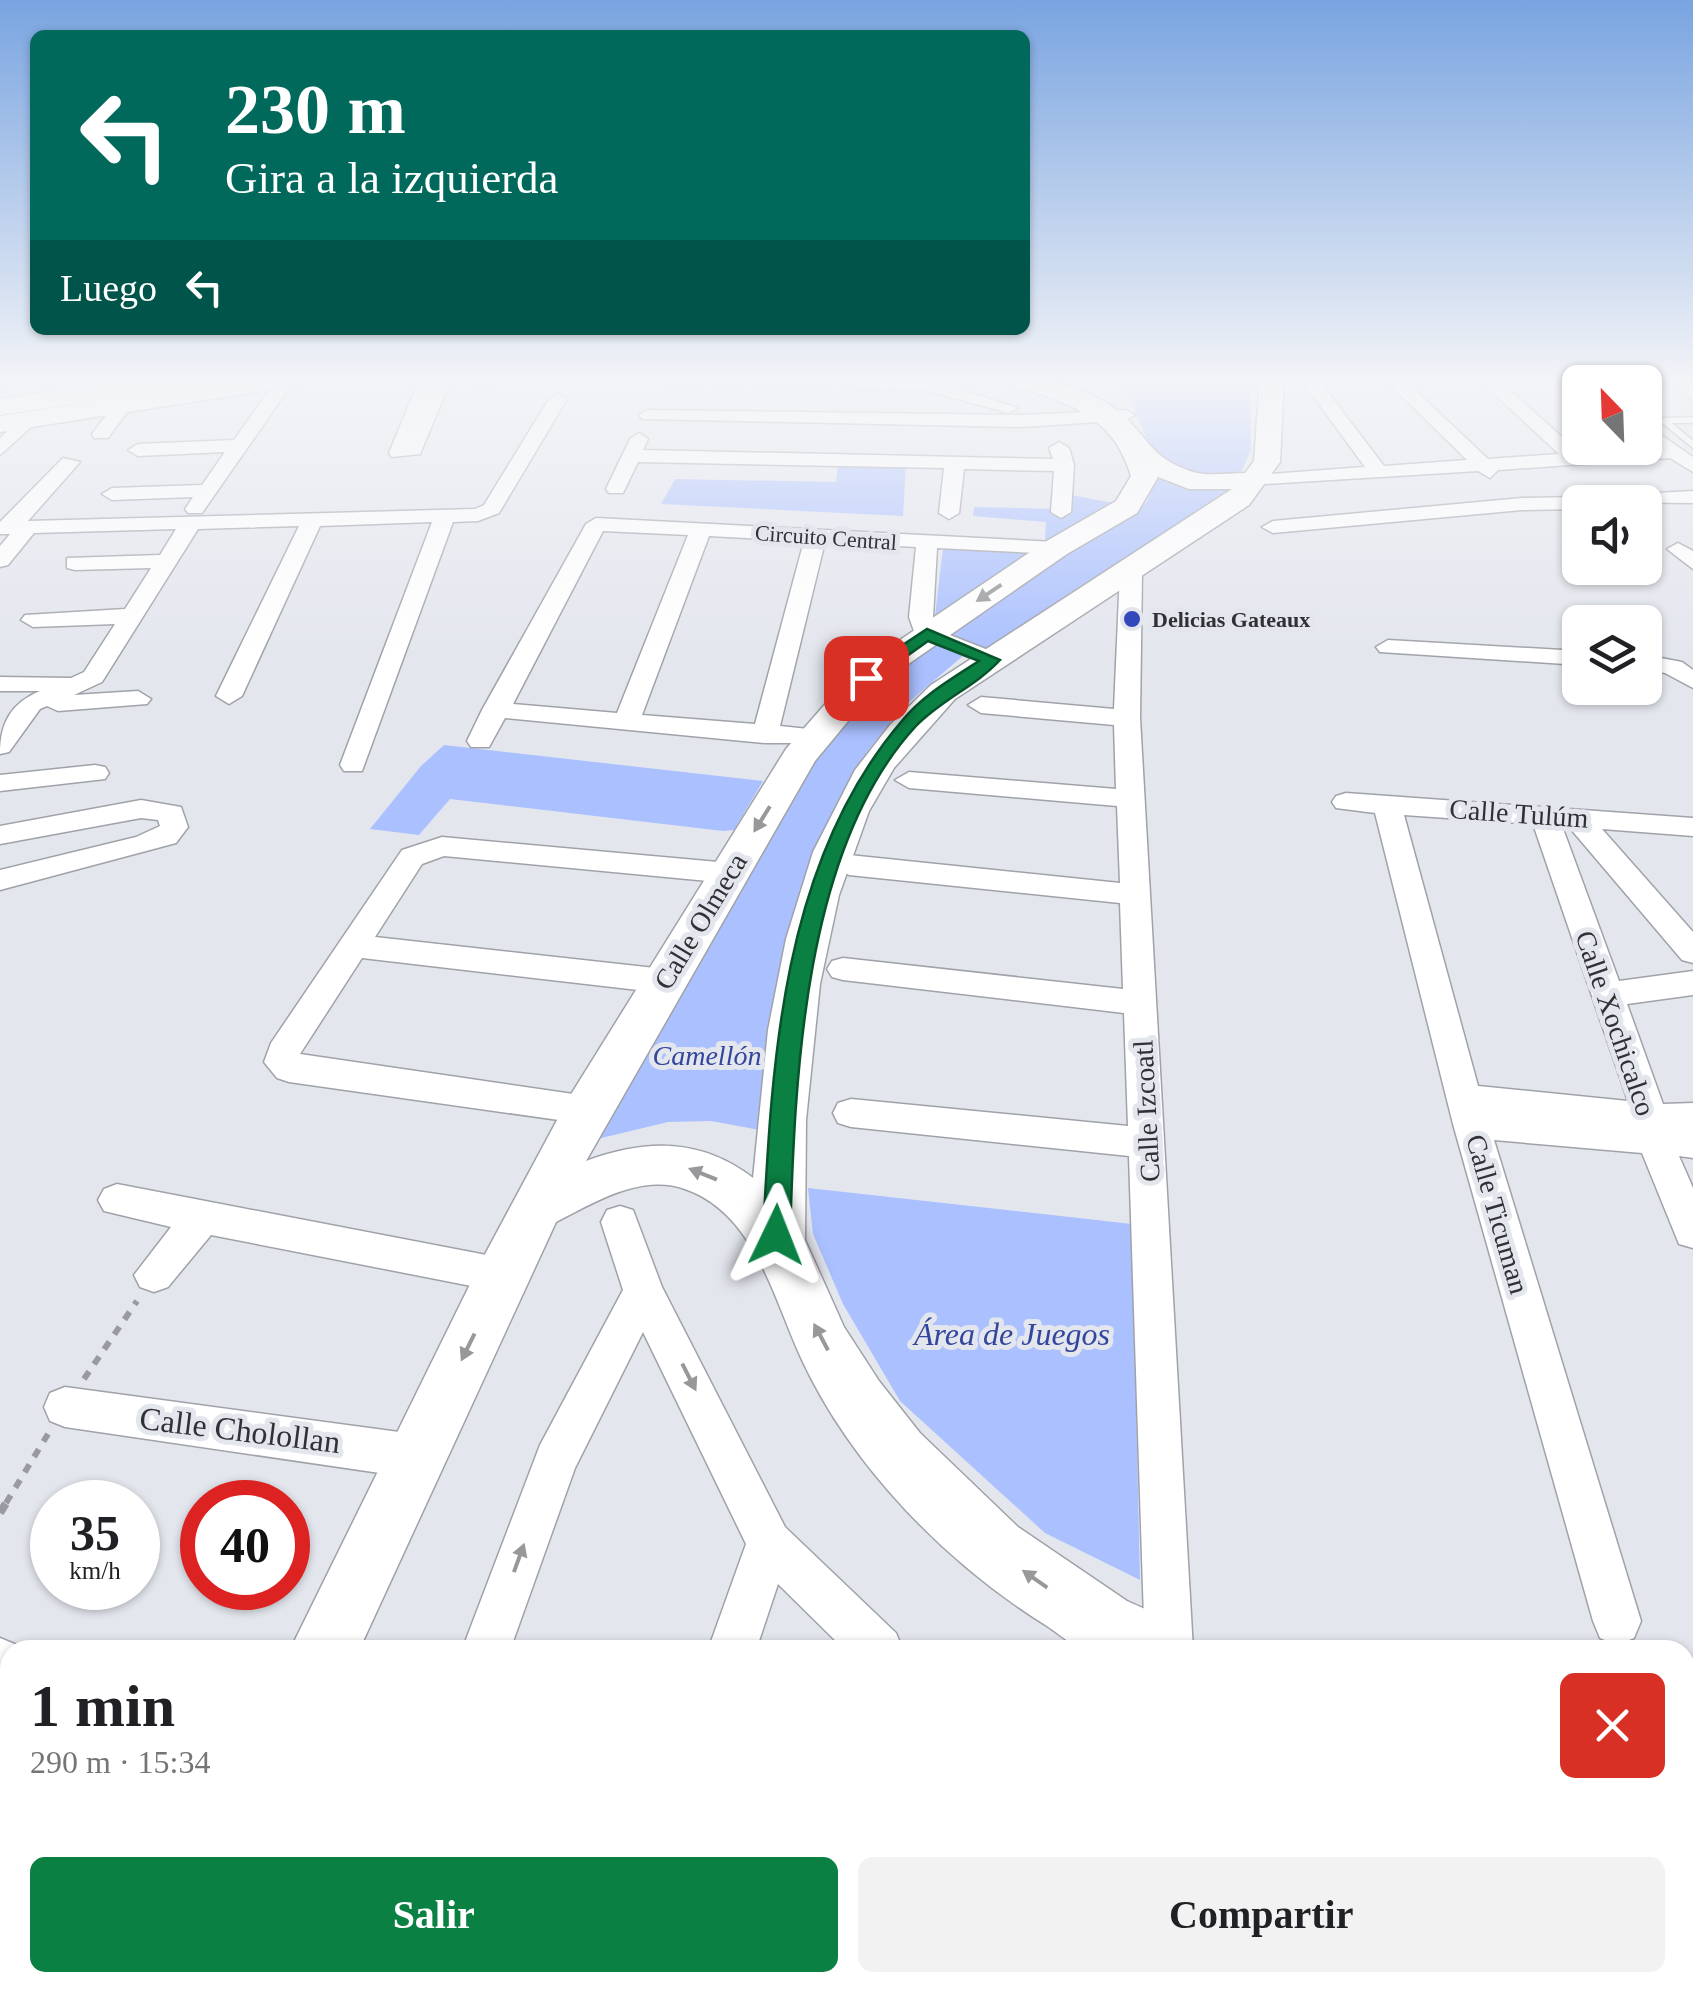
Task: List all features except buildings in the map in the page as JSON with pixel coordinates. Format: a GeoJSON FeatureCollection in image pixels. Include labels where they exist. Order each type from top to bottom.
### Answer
{"type":"FeatureCollection","features":[{"type":"Feature","properties":{"kind":"street"},"geometry":{"type":"LineString","coordinates":[[0,560],[12,528],[62,471]]}},
{"type":"Feature","properties":{"kind":"street"},"geometry":{"type":"LineString","coordinates":[[0,746],[31,704],[87,682],[133,616],[222,471]]}},
{"type":"Feature","properties":{"kind":"street"},"geometry":{"type":"LineString","coordinates":[[112,494],[198,508],[313,519],[444,517],[486,513],[513,471]]}},
{"type":"Feature","properties":{"kind":"street"},"geometry":{"type":"LineString","coordinates":[[616,489],[625,471]]}},
{"type":"Feature","properties":{"kind":"street"},"geometry":{"type":"LineString","coordinates":[[949,513],[954,471]]}},
{"type":"Feature","properties":{"kind":"street"},"geometry":{"type":"LineString","coordinates":[[1059,530],[1064,471]]}},
{"type":"Feature","properties":{"kind":"street","name":"Calle Olmeca"},"geometry":{"type":"LineString","coordinates":[[329,1640],[502,1275],[587,1110],[799,757],[866,678],[1059,530],[1128,507],[1146,476],[1144,471]]}},
{"type":"Feature","properties":{"kind":"street"},"geometry":{"type":"LineString","coordinates":[[1177,471],[1189,482],[1255,481],[1367,471]]}},
{"type":"Feature","properties":{"kind":"street"},"geometry":{"type":"LineString","coordinates":[[776,1235],[782,1109],[802,966],[829,864],[851,808],[908,724],[942,692],[1222,514],[1261,471]]}},
{"type":"Feature","properties":{"kind":"street"},"geometry":{"type":"LineString","coordinates":[[1489,471],[1522,504]]}},
{"type":"Feature","properties":{"kind":"street"},"geometry":{"type":"LineString","coordinates":[[1662,499],[1693,497]]}},
{"type":"Feature","properties":{"kind":"street"},"geometry":{"type":"LineString","coordinates":[[1272,527],[1562,503]]}},
{"type":"Feature","properties":{"kind":"street"},"geometry":{"type":"LineString","coordinates":[[1662,507],[1693,510]]}},
{"type":"Feature","properties":{"kind":"street"},"geometry":{"type":"LineString","coordinates":[[12,528],[198,508]]}},
{"type":"Feature","properties":{"kind":"street"},"geometry":{"type":"LineString","coordinates":[[353,765],[444,517]]}},
{"type":"Feature","properties":{"kind":"street"},"geometry":{"type":"LineString","coordinates":[[229,696],[313,519]]}},
{"type":"Feature","properties":{"kind":"street","name":"Circuito Central"},"geometry":{"type":"LineString","coordinates":[[495,710],[596,524],[927,544],[1059,530]]}},
{"type":"Feature","properties":{"kind":"street"},"geometry":{"type":"LineString","coordinates":[[628,718],[701,530]]}},
{"type":"Feature","properties":{"kind":"street"},"geometry":{"type":"LineString","coordinates":[[765,735],[816,536]]}},
{"type":"Feature","properties":{"kind":"street"},"geometry":{"type":"LineString","coordinates":[[927,544],[921,616],[927,634],[992,660]]}},
{"type":"Feature","properties":{"kind":"street"},"geometry":{"type":"LineString","coordinates":[[75,563],[168,561]]}},
{"type":"Feature","properties":{"kind":"street","name":"Calle Izcoatl"},"geometry":{"type":"LineString","coordinates":[[1131,572],[1127,718],[1148,1142],[1143,1640]]}},
{"type":"Feature","properties":{"kind":"street"},"geometry":{"type":"LineString","coordinates":[[33,620],[133,616]]}},
{"type":"Feature","properties":{"kind":"street"},"geometry":{"type":"LineString","coordinates":[[1388,647],[1562,657]]}},
{"type":"Feature","properties":{"kind":"street"},"geometry":{"type":"LineString","coordinates":[[1662,665],[1693,681]]}},
{"type":"Feature","properties":{"kind":"street"},"geometry":{"type":"LineString","coordinates":[[0,684],[87,682]]}},
{"type":"Feature","properties":{"kind":"street"},"geometry":{"type":"LineString","coordinates":[[31,704],[138,699]]}},
{"type":"Feature","properties":{"kind":"street"},"geometry":{"type":"LineString","coordinates":[[981,705],[1127,718]]}},
{"type":"Feature","properties":{"kind":"street"},"geometry":{"type":"LineString","coordinates":[[480,741],[495,710],[628,718],[765,735],[818,737]]}},
{"type":"Feature","properties":{"kind":"street"},"geometry":{"type":"LineString","coordinates":[[0,783],[95,772]]}},
{"type":"Feature","properties":{"kind":"street"},"geometry":{"type":"LineString","coordinates":[[909,780],[1132,800]]}},
{"type":"Feature","properties":{"kind":"street","name":"Calle Tulúm"},"geometry":{"type":"LineString","coordinates":[[1346,802],[1559,814],[1693,827]]}},
{"type":"Feature","properties":{"kind":"street","name":"Calle Ticuman"},"geometry":{"type":"LineString","coordinates":[[1387,805],[1468,1111],[1617,1620]]}},
{"type":"Feature","properties":{"kind":"street"},"geometry":{"type":"LineString","coordinates":[[0,835],[141,808],[161,808],[171,813],[174,820],[174,828],[166,836],[144,844],[0,880]]}},
{"type":"Feature","properties":{"kind":"street"},"geometry":{"type":"LineString","coordinates":[[1559,814],[1693,952]]}},
{"type":"Feature","properties":{"kind":"street","name":"Calle Xochicalco"},"geometry":{"type":"LineString","coordinates":[[1559,814],[1605,994],[1693,1232]]}},
{"type":"Feature","properties":{"kind":"street"},"geometry":{"type":"LineString","coordinates":[[587,1110],[288,1069],[281,1062],[283,1052],[412,857],[425,848],[442,846],[729,873]]}},
{"type":"Feature","properties":{"kind":"street"},"geometry":{"type":"LineString","coordinates":[[849,866],[1138,896]]}},
{"type":"Feature","properties":{"kind":"street"},"geometry":{"type":"LineString","coordinates":[[354,946],[664,981]]}},
{"type":"Feature","properties":{"kind":"street"},"geometry":{"type":"LineString","coordinates":[[843,969],[1140,1003]]}},
{"type":"Feature","properties":{"kind":"street"},"geometry":{"type":"LineString","coordinates":[[1605,994],[1693,983]]}},
{"type":"Feature","properties":{"kind":"street"},"geometry":{"type":"LineString","coordinates":[[1468,1111],[1653,1130],[1693,1142]]}},
{"type":"Feature","properties":{"kind":"street"},"geometry":{"type":"LineString","coordinates":[[850,1113],[1148,1142]]}},
{"type":"Feature","properties":{"kind":"street"},"geometry":{"type":"LineString","coordinates":[[1653,1130],[1693,1116]]}},
{"type":"Feature","properties":{"kind":"street"},"geometry":{"type":"LineString","coordinates":[[537,1207],[620,1169],[674,1165],[724,1183],[776,1235],[819,1334],[881,1431],[956,1514],[1025,1573],[1133,1640]]}},
{"type":"Feature","properties":{"kind":"street"},"geometry":{"type":"LineString","coordinates":[[117,1200],[502,1275]]}},
{"type":"Feature","properties":{"kind":"street"},"geometry":{"type":"LineString","coordinates":[[154,1275],[204,1216]]}},
{"type":"Feature","properties":{"kind":"street"},"geometry":{"type":"LineString","coordinates":[[620,1222],[643,1291],[770,1542],[869,1640]]}},
{"type":"Feature","properties":{"kind":"street"},"geometry":{"type":"LineString","coordinates":[[490,1640],[556,1460],[643,1291]]}},
{"type":"Feature","properties":{"kind":"street","name":"Calle Cholollan"},"geometry":{"type":"LineString","coordinates":[[65,1407],[414,1456]]}},
{"type":"Feature","properties":{"kind":"street"},"geometry":{"type":"LineString","coordinates":[[736,1640],[770,1542]]}},
{"type":"Feature","properties":{"kind":"green space"},"geometry":{"type":"Polygon","coordinates":[[[837,471],[906,471],[903,516],[661,504],[675,479],[836,482],[837,471]]]}},
{"type":"Feature","properties":{"kind":"green space"},"geometry":{"type":"Polygon","coordinates":[[[1175,471],[1242,471],[1239,477],[1180,476],[1175,471]]]}},
{"type":"Feature","properties":{"kind":"green space"},"geometry":{"type":"Polygon","coordinates":[[[1156,476],[1195,489],[1229,489],[1229,495],[1173,535],[989,647],[978,651],[943,637],[1013,583],[1147,502],[1156,476]]]}},
{"type":"Feature","properties":{"kind":"green space"},"geometry":{"type":"Polygon","coordinates":[[[1061,493],[1118,504],[1050,541],[1045,541],[1046,522],[973,516],[974,507],[1056,509],[1061,493]]]}},
{"type":"Feature","properties":{"kind":"green space"},"geometry":{"type":"Polygon","coordinates":[[[943,548],[1029,552],[1031,554],[935,616],[943,548]]]}},
{"type":"Feature","properties":{"kind":"green space","name":"Camellón"},"geometry":{"type":"Polygon","coordinates":[[[927,639],[965,654],[901,709],[867,752],[834,810],[798,920],[765,1131],[711,1121],[668,1122],[589,1141],[782,800],[876,673],[927,639]]]}},
{"type":"Feature","properties":{"kind":"green space"},"geometry":{"type":"Polygon","coordinates":[[[444,745],[763,781],[734,830],[450,799],[419,835],[370,829],[421,766],[444,745]]]}},
{"type":"Feature","properties":{"kind":"green space","name":"Área de Juegos"},"geometry":{"type":"Polygon","coordinates":[[[808,1188],[1132,1224],[1140,1580],[1045,1533],[900,1401],[843,1304],[813,1234],[808,1188]]]}},
{"type":"Feature","properties":{"kind":"place","name":"Delicias Gateaux"},"geometry":{"type":"Point","coordinates":[1132,619]}},
{"type":"Feature","properties":{"kind":"route"},"geometry":{"type":"LineString","coordinates":[[776,1235],[782,1109],[792,1029],[802,966],[829,864],[851,808],[873,770],[908,724],[942,692],[992,660],[927,634],[866,678]]}}]}
